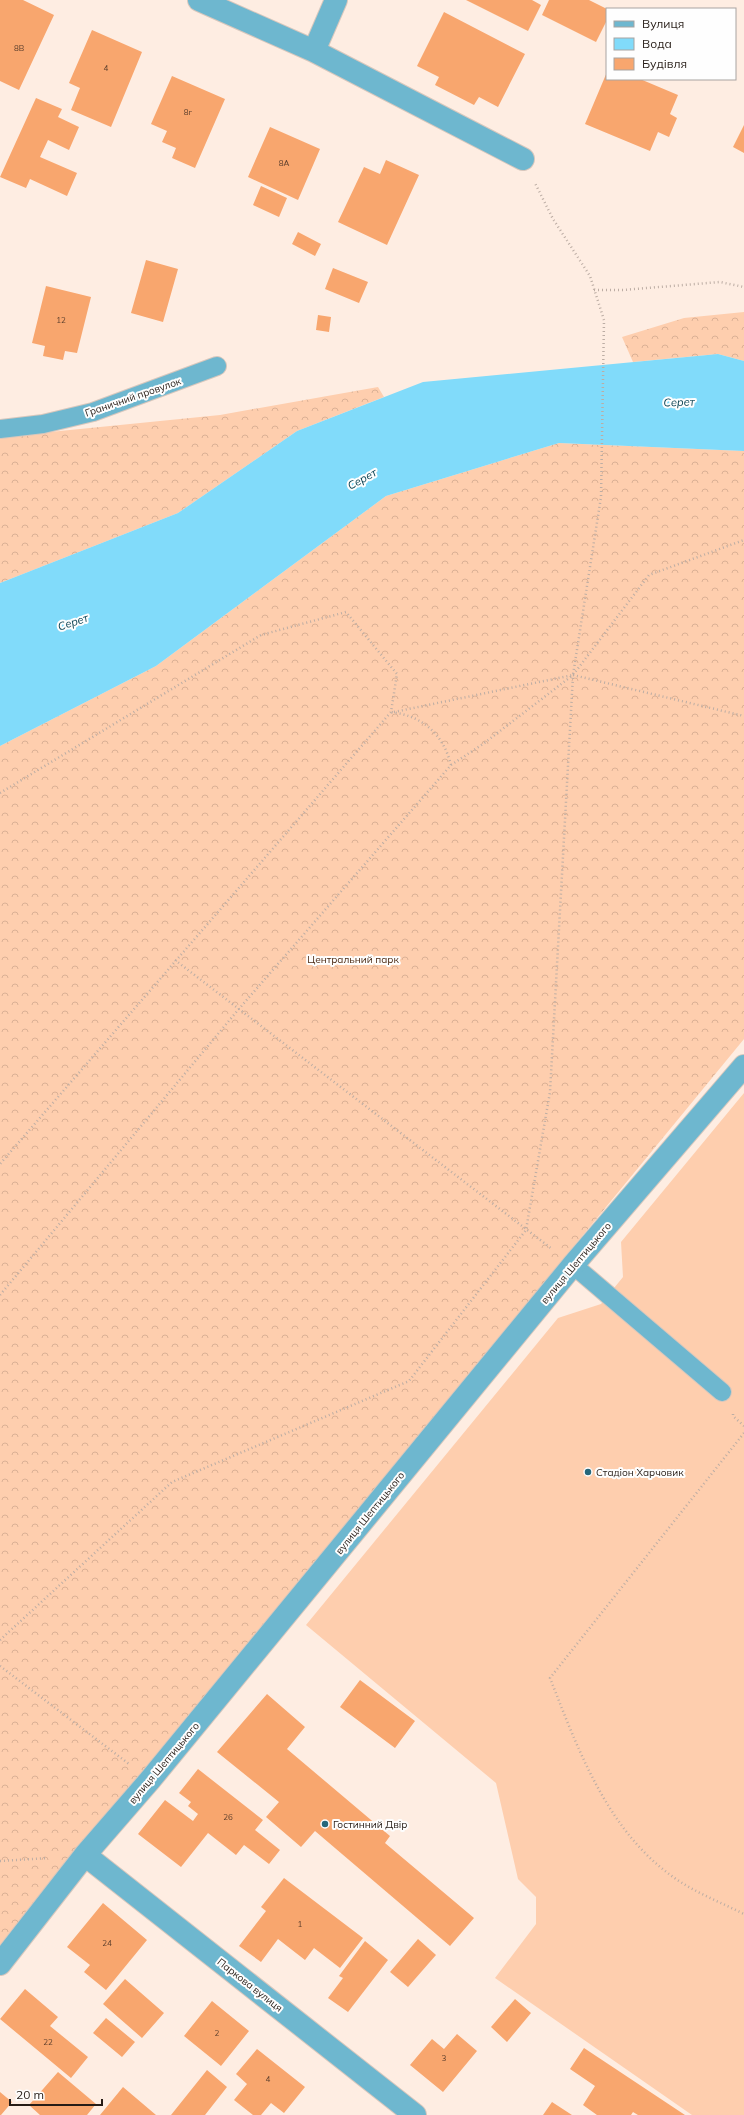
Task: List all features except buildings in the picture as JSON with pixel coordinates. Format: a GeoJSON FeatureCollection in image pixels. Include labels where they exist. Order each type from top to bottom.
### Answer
{"type":"FeatureCollection","features":[{"type":"Feature","properties":{"kind":"street"},"geometry":{"type":"LineString","coordinates":[[200,0],[314,51],[523,159]]}},
{"type":"Feature","properties":{"kind":"street"},"geometry":{"type":"LineString","coordinates":[[314,51],[336,0]]}},
{"type":"Feature","properties":{"kind":"street","name":"вулиця Шептицького"},"geometry":{"type":"LineString","coordinates":[[0,1964],[84,1855],[150,1780],[573,1265],[744,1066]]}},
{"type":"Feature","properties":{"kind":"street","name":"Паркова вулиця"},"geometry":{"type":"LineString","coordinates":[[84,1855],[415,2115]]}},
{"type":"Feature","properties":{"kind":"lane","name":"Граничний провулок"},"geometry":{"type":"LineString","coordinates":[[0,429],[43,424],[94,412],[217,366]]}},
{"type":"Feature","properties":{"kind":"lane"},"geometry":{"type":"LineString","coordinates":[[573,1265],[722,1392]]}},
{"type":"Feature","properties":{"kind":"path"},"geometry":{"type":"LineString","coordinates":[[0,1640],[172,1482],[409,1381],[526,1230],[550,1092],[573,675],[601,497],[604,320],[590,276],[553,220],[523,159]]}},
{"type":"Feature","properties":{"kind":"path"},"geometry":{"type":"LineString","coordinates":[[594,290],[623,290],[720,282],[744,287]]}},
{"type":"Feature","properties":{"kind":"path"},"geometry":{"type":"LineString","coordinates":[[0,1296],[238,1010],[451,765],[482,744],[573,675],[649,575],[744,540]]}},
{"type":"Feature","properties":{"kind":"path"},"geometry":{"type":"LineString","coordinates":[[0,793],[261,635],[346,612],[397,674],[391,712],[0,1164]]}},
{"type":"Feature","properties":{"kind":"path"},"geometry":{"type":"LineString","coordinates":[[391,712],[573,675],[744,716]]}},
{"type":"Feature","properties":{"kind":"path"},"geometry":{"type":"LineString","coordinates":[[391,712],[405,714],[430,727],[440,738],[447,751],[451,765]]}},
{"type":"Feature","properties":{"kind":"path"},"geometry":{"type":"LineString","coordinates":[[175,960],[238,1010],[573,1265]]}},
{"type":"Feature","properties":{"kind":"path"},"geometry":{"type":"LineString","coordinates":[[744,1432],[550,1678],[573,1736],[596,1783],[608,1807],[624,1829],[648,1855],[678,1880],[698,1892],[744,1914]]}},
{"type":"Feature","properties":{"kind":"path"},"geometry":{"type":"LineString","coordinates":[[0,1666],[150,1780]]}},
{"type":"Feature","properties":{"kind":"path"},"geometry":{"type":"LineString","coordinates":[[0,1861],[84,1855]]}},
{"type":"Feature","properties":{"kind":"green space"},"geometry":{"type":"Polygon","coordinates":[[[744,312],[744,361],[718,354],[633,362],[622,337],[684,318],[744,312]]]}},
{"type":"Feature","properties":{"kind":"green space"},"geometry":{"type":"Polygon","coordinates":[[[378,387],[384,397],[297,431],[178,513],[0,583],[0,437],[220,415],[378,387]]]}},
{"type":"Feature","properties":{"kind":"green space","name":"Центральний парк"},"geometry":{"type":"Polygon","coordinates":[[[559,443],[744,451],[744,1039],[0,1945],[0,746],[156,666],[386,496],[559,443]]]}},
{"type":"Feature","properties":{"kind":"green space","name":"Стадіон Харчовик"},"geometry":{"type":"Polygon","coordinates":[[[744,1093],[744,2115],[692,2115],[495,1978],[536,1924],[536,1897],[518,1879],[496,1783],[306,1625],[558,1318],[601,1304],[623,1277],[621,1242],[744,1093]]]}},
{"type":"Feature","properties":{"kind":"water","name":"Серет"},"geometry":{"type":"Polygon","coordinates":[[[718,354],[744,361],[744,451],[559,443],[386,496],[156,666],[0,746],[0,583],[178,513],[297,431],[423,382],[718,354]]]}},
{"type":"Feature","properties":{"kind":"place","name":"Стадіон Харчовик"},"geometry":{"type":"Point","coordinates":[588,1472]}},
{"type":"Feature","properties":{"kind":"place","name":"Гостинний Двір"},"geometry":{"type":"Point","coordinates":[325,1824]}}]}
